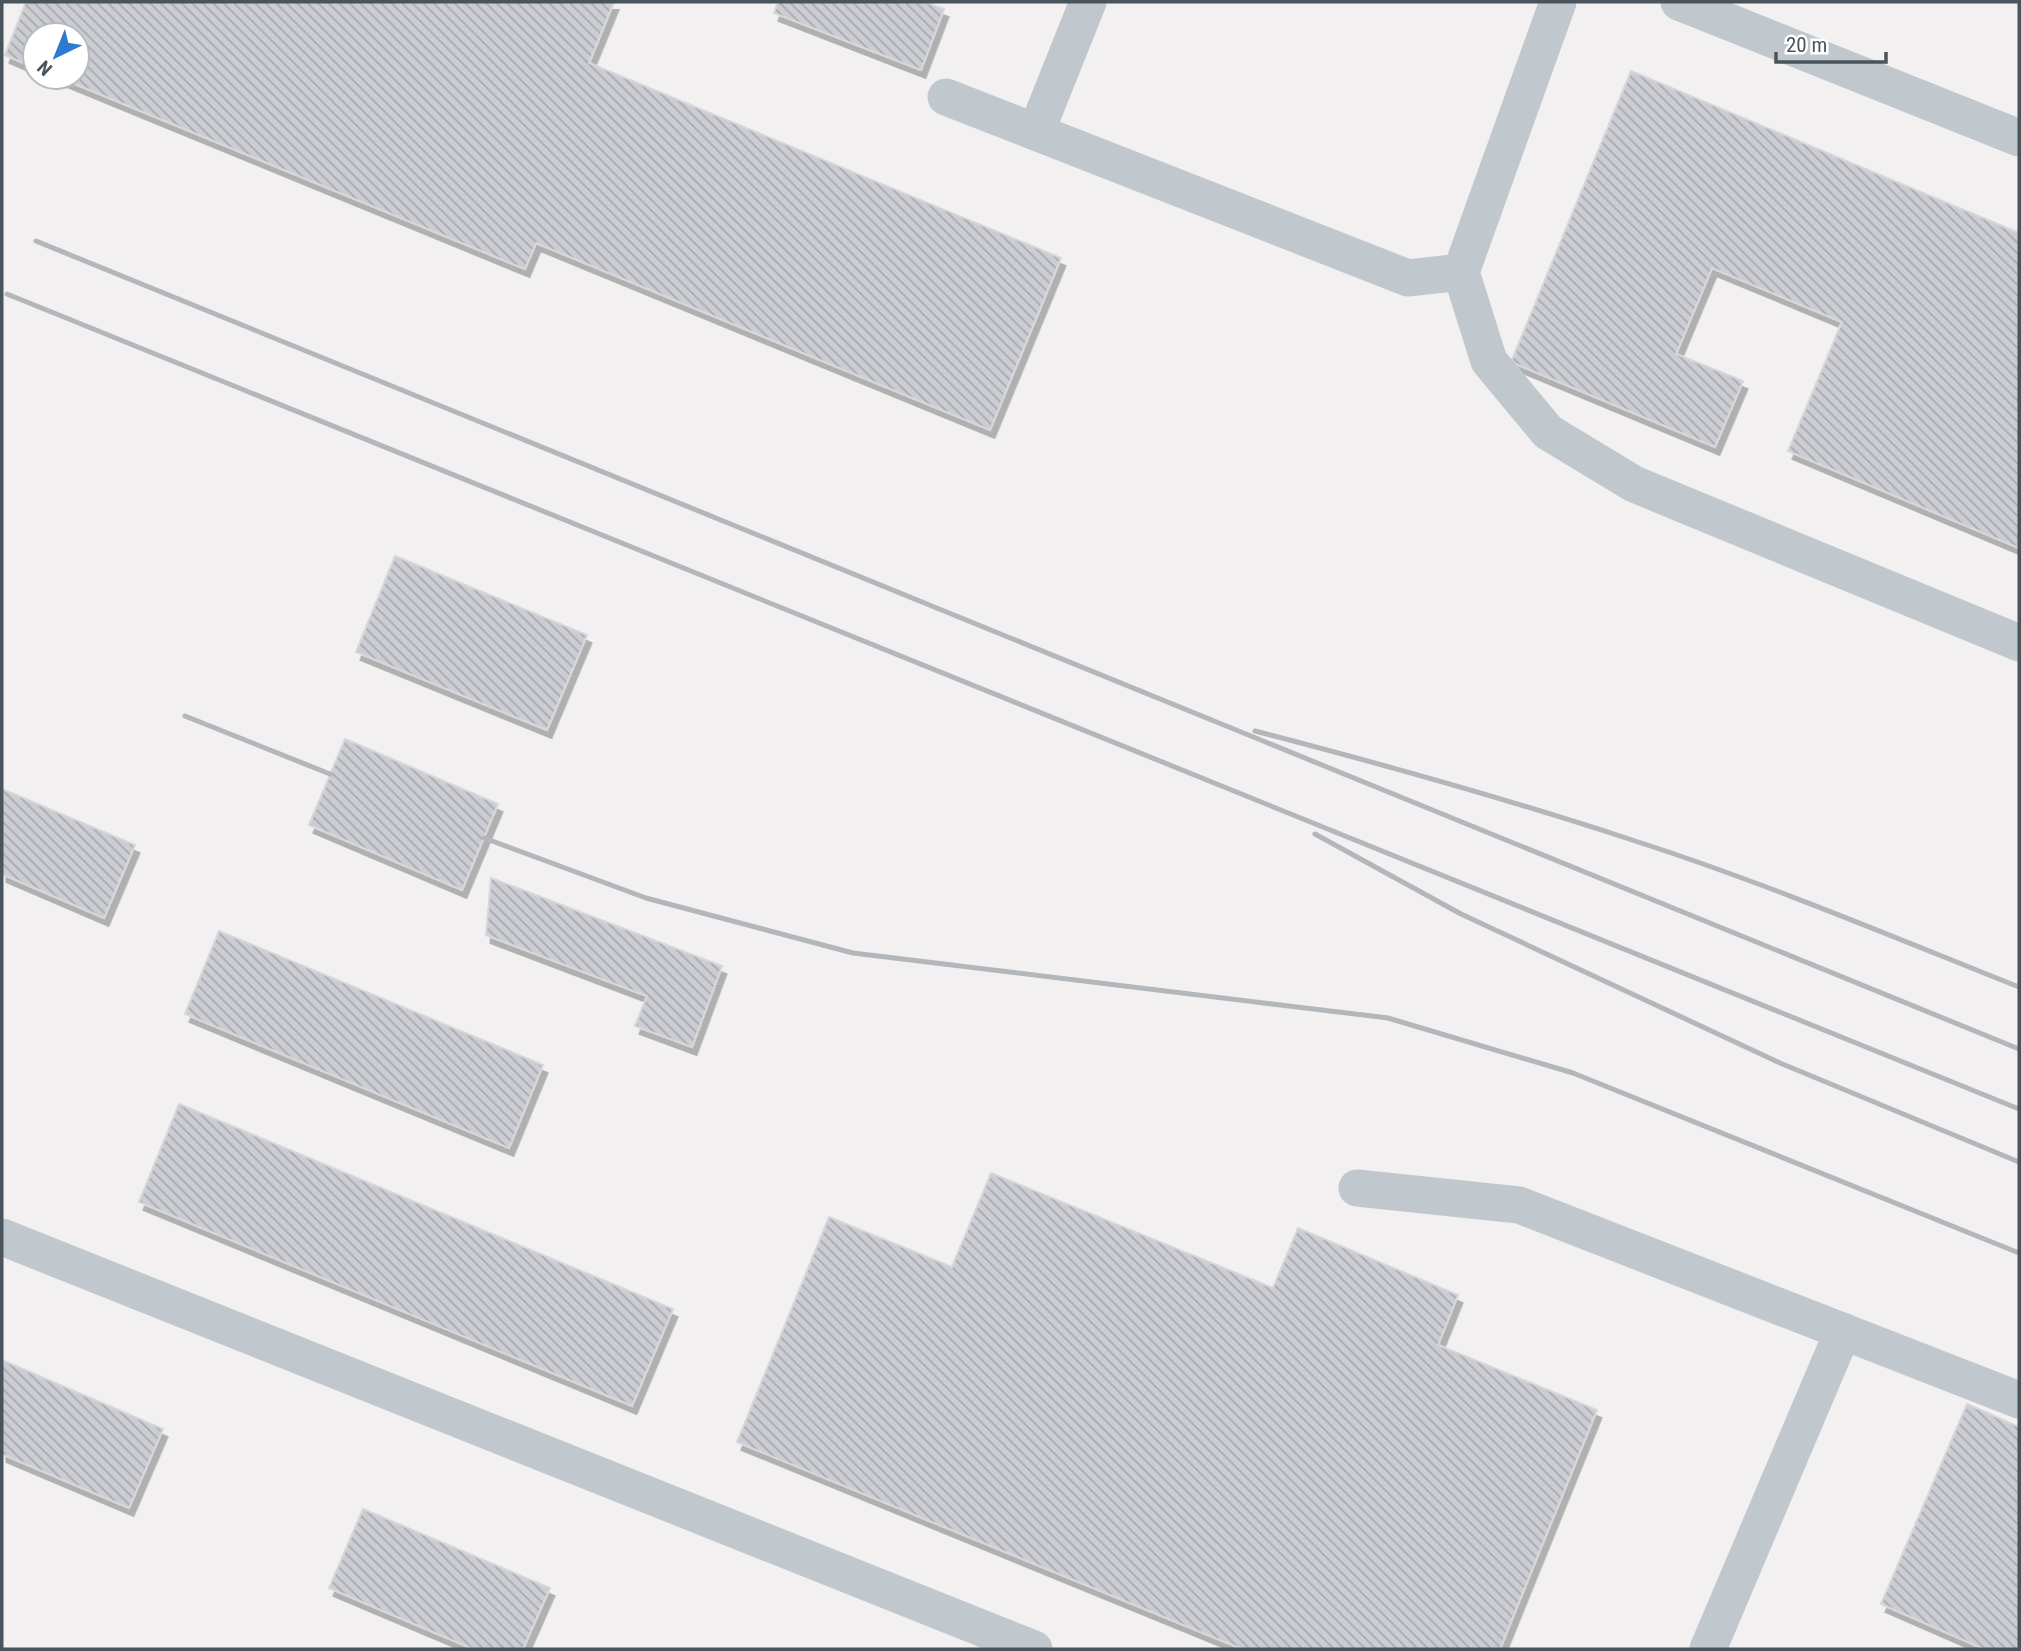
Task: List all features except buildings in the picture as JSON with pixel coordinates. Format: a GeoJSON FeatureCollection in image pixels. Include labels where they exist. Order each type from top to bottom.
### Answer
{"type":"FeatureCollection","features":[{"type":"Feature","properties":{"kind":"lane"},"geometry":{"type":"LineString","coordinates":[[1036,132],[1088,2]]}},
{"type":"Feature","properties":{"kind":"lane"},"geometry":{"type":"LineString","coordinates":[[1558,2],[1461,272],[1489,361],[1548,432],[1634,484],[2019,643]]}},
{"type":"Feature","properties":{"kind":"lane"},"geometry":{"type":"LineString","coordinates":[[1684,3],[2019,138]]}},
{"type":"Feature","properties":{"kind":"lane"},"geometry":{"type":"LineString","coordinates":[[946,97],[1408,278],[1461,272]]}},
{"type":"Feature","properties":{"kind":"lane"},"geometry":{"type":"LineString","coordinates":[[1357,1188],[1519,1205],[2019,1400]]}},
{"type":"Feature","properties":{"kind":"lane"},"geometry":{"type":"LineString","coordinates":[[2,1237],[1034,1649]]}},
{"type":"Feature","properties":{"kind":"lane"},"geometry":{"type":"LineString","coordinates":[[1708,1649],[1843,1331]]}},
{"type":"Feature","properties":{"kind":"railway"},"geometry":{"type":"LineString","coordinates":[[36,241],[2019,1049]]}},
{"type":"Feature","properties":{"kind":"railway"},"geometry":{"type":"LineString","coordinates":[[7,294],[2019,1109]]}},
{"type":"Feature","properties":{"kind":"railway"},"geometry":{"type":"LineString","coordinates":[[185,716],[330,774]]}},
{"type":"Feature","properties":{"kind":"railway"},"geometry":{"type":"LineString","coordinates":[[1255,731],[1492,796],[1681,856],[1827,910],[2019,987]]}},
{"type":"Feature","properties":{"kind":"railway"},"geometry":{"type":"LineString","coordinates":[[1315,834],[1461,914],[1780,1063],[2019,1162]]}},
{"type":"Feature","properties":{"kind":"railway"},"geometry":{"type":"LineString","coordinates":[[484,838],[646,898],[853,953],[1388,1018],[1573,1073],[2019,1253]]}}]}
